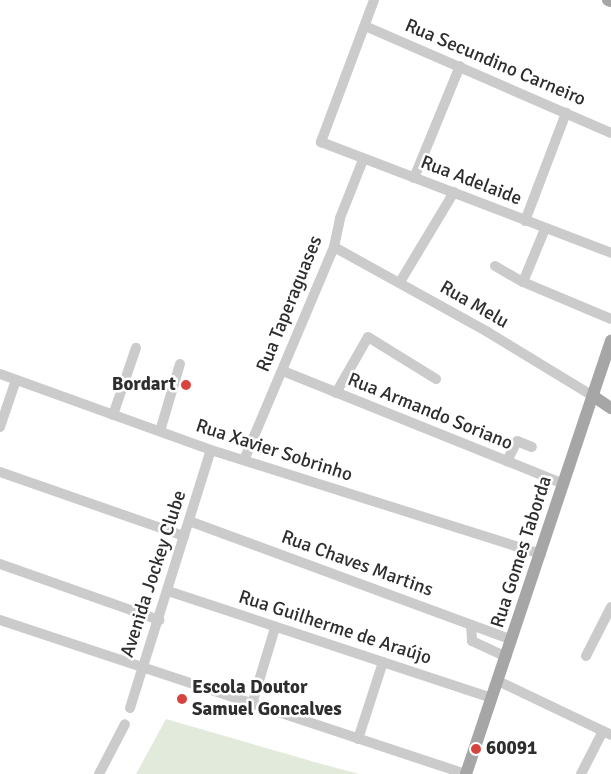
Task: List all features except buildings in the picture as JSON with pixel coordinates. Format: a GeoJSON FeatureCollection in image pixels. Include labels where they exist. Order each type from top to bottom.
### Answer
{"type":"FeatureCollection","features":[{"type":"Feature","properties":{"kind":"main road","name":"Rua Gomes Taborda"},"geometry":{"type":"LineString","coordinates":[[466,774],[611,341]]}},
{"type":"Feature","properties":{"kind":"main road"},"geometry":{"type":"LineString","coordinates":[[593,396],[611,408]]}},
{"type":"Feature","properties":{"kind":"street"},"geometry":{"type":"LineString","coordinates":[[365,26],[374,0]]}},
{"type":"Feature","properties":{"kind":"street","name":"Rua Secundino Carneiro"},"geometry":{"type":"LineString","coordinates":[[365,26],[611,133]]}},
{"type":"Feature","properties":{"kind":"street","name":"Rua Adelaide"},"geometry":{"type":"LineString","coordinates":[[365,26],[321,140],[363,160],[454,192],[545,229],[611,253]]}},
{"type":"Feature","properties":{"kind":"street"},"geometry":{"type":"LineString","coordinates":[[414,178],[460,66]]}},
{"type":"Feature","properties":{"kind":"street"},"geometry":{"type":"LineString","coordinates":[[525,220],[566,113]]}},
{"type":"Feature","properties":{"kind":"street","name":"Rua Taperaguases"},"geometry":{"type":"LineString","coordinates":[[244,460],[334,247],[340,218],[363,160]]}},
{"type":"Feature","properties":{"kind":"street"},"geometry":{"type":"LineString","coordinates":[[400,282],[454,192]]}},
{"type":"Feature","properties":{"kind":"street"},"geometry":{"type":"LineString","coordinates":[[523,282],[545,229]]}},
{"type":"Feature","properties":{"kind":"street","name":"Rua Melu"},"geometry":{"type":"LineString","coordinates":[[334,247],[400,282],[593,396]]}},
{"type":"Feature","properties":{"kind":"street"},"geometry":{"type":"LineString","coordinates":[[495,266],[523,282],[611,319]]}},
{"type":"Feature","properties":{"kind":"street"},"geometry":{"type":"LineString","coordinates":[[336,393],[368,337],[436,379]]}},
{"type":"Feature","properties":{"kind":"street"},"geometry":{"type":"LineString","coordinates":[[113,415],[136,348]]}},
{"type":"Feature","properties":{"kind":"street"},"geometry":{"type":"LineString","coordinates":[[160,431],[180,364]]}},
{"type":"Feature","properties":{"kind":"street","name":"Rua Armando Soriano"},"geometry":{"type":"LineString","coordinates":[[282,371],[564,484]]}},
{"type":"Feature","properties":{"kind":"street","name":"Rua Xavier Sobrinho"},"geometry":{"type":"LineString","coordinates":[[0,374],[212,450],[541,554]]}},
{"type":"Feature","properties":{"kind":"street"},"geometry":{"type":"LineString","coordinates":[[0,427],[16,380]]}},
{"type":"Feature","properties":{"kind":"street"},"geometry":{"type":"LineString","coordinates":[[507,462],[518,441],[532,447]]}},
{"type":"Feature","properties":{"kind":"street","name":"Avenida Jockey Clube"},"geometry":{"type":"LineString","coordinates":[[130,708],[212,450]]}},
{"type":"Feature","properties":{"kind":"street"},"geometry":{"type":"LineString","coordinates":[[0,472],[184,536]]}},
{"type":"Feature","properties":{"kind":"street","name":"Rua Chaves Martins"},"geometry":{"type":"LineString","coordinates":[[189,521],[512,640]]}},
{"type":"Feature","properties":{"kind":"street"},"geometry":{"type":"LineString","coordinates":[[0,564],[159,620]]}},
{"type":"Feature","properties":{"kind":"street","name":"Rua Guilherme de Araújo"},"geometry":{"type":"LineString","coordinates":[[168,591],[275,628],[492,698]]}},
{"type":"Feature","properties":{"kind":"street"},"geometry":{"type":"LineString","coordinates":[[586,656],[611,607]]}},
{"type":"Feature","properties":{"kind":"street"},"geometry":{"type":"LineString","coordinates":[[0,620],[466,774]]}},
{"type":"Feature","properties":{"kind":"street"},"geometry":{"type":"LineString","coordinates":[[471,625],[472,641],[506,657]]}},
{"type":"Feature","properties":{"kind":"street"},"geometry":{"type":"LineString","coordinates":[[252,704],[275,628]]}},
{"type":"Feature","properties":{"kind":"street"},"geometry":{"type":"LineString","coordinates":[[358,739],[383,662]]}},
{"type":"Feature","properties":{"kind":"street"},"geometry":{"type":"LineString","coordinates":[[498,681],[607,733],[581,774]]}},
{"type":"Feature","properties":{"kind":"street"},"geometry":{"type":"LineString","coordinates":[[99,774],[125,724]]}},
{"type":"Feature","properties":{"kind":"shaded area"},"geometry":{"type":"Polygon","coordinates":[[[166,719],[318,763],[359,774],[136,774],[166,719]]]}},
{"type":"Feature","properties":{"kind":"place","name":"Bordart"},"geometry":{"type":"Point","coordinates":[186,385]}},
{"type":"Feature","properties":{"kind":"place","name":"Escola Doutor Samuel Goncalves"},"geometry":{"type":"Point","coordinates":[182,699]}},
{"type":"Feature","properties":{"kind":"place","name":"60091"},"geometry":{"type":"Point","coordinates":[476,749]}}]}
